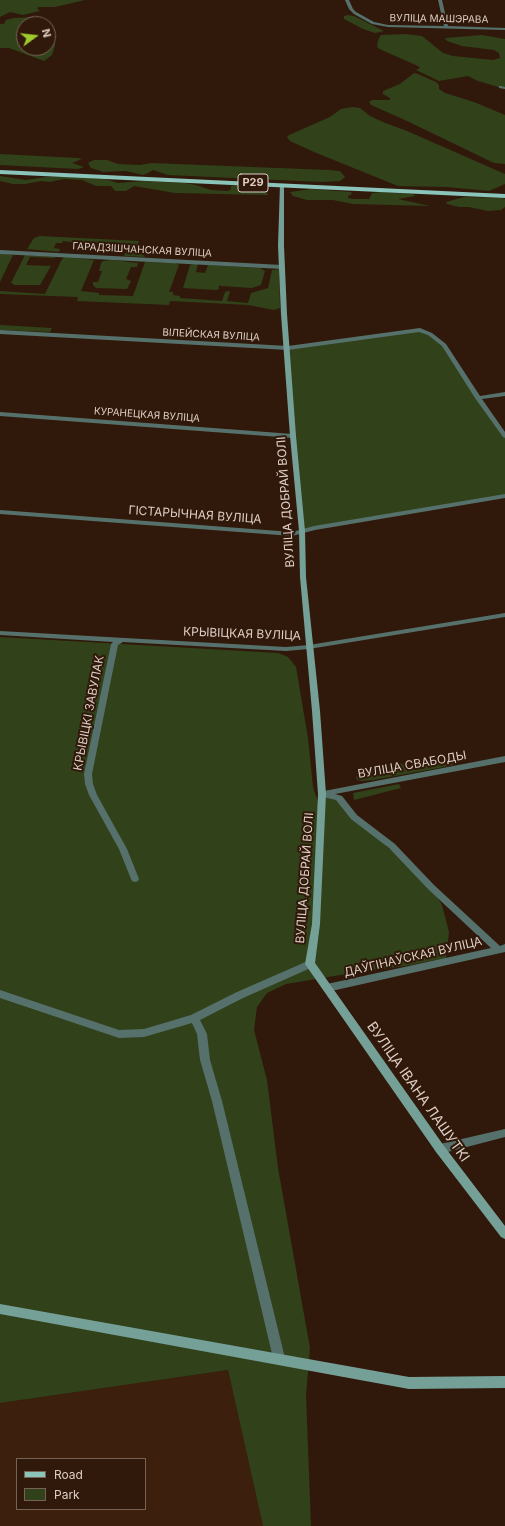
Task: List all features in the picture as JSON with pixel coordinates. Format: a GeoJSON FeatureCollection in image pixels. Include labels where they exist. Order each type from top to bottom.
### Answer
{"type":"FeatureCollection","features":[{"type":"Feature","properties":{"kind":"main road","name":"Р29"},"geometry":{"type":"LineString","coordinates":[[0,172],[505,196]]}},
{"type":"Feature","properties":{"kind":"street","name":"ВУЛІЦА МАШЭРАВА"},"geometry":{"type":"LineString","coordinates":[[347,0],[351,9],[355,13],[373,23],[406,28],[446,27],[505,29]]}},
{"type":"Feature","properties":{"kind":"street"},"geometry":{"type":"LineString","coordinates":[[440,0],[446,27]]}},
{"type":"Feature","properties":{"kind":"street","name":"ВУЛІЦА ДОБРАЙ ВОЛІ"},"geometry":{"type":"LineString","coordinates":[[282,185],[282,267],[293,436],[302,531],[303,577],[308,647],[316,710],[322,794],[316,924],[310,964]]}},
{"type":"Feature","properties":{"kind":"street","name":"ГАРАДЗІШЧАНСКАЯ ВУЛІЦА"},"geometry":{"type":"LineString","coordinates":[[0,252],[282,267]]}},
{"type":"Feature","properties":{"kind":"street","name":"ВІЛЕЙСКАЯ ВУЛІЦА"},"geometry":{"type":"LineString","coordinates":[[0,332],[288,348],[420,330],[430,334],[444,345],[478,398]]}},
{"type":"Feature","properties":{"kind":"street"},"geometry":{"type":"LineString","coordinates":[[505,394],[478,398],[505,436]]}},
{"type":"Feature","properties":{"kind":"street","name":"КУРАНЕЦКАЯ ВУЛІЦА"},"geometry":{"type":"LineString","coordinates":[[0,414],[293,436]]}},
{"type":"Feature","properties":{"kind":"street","name":"ГІСТАРЫЧНАЯ ВУЛІЦА"},"geometry":{"type":"LineString","coordinates":[[0,512],[292,534],[314,528],[505,496]]}},
{"type":"Feature","properties":{"kind":"street","name":"КРЫВІЦКАЯ ВУЛІЦА"},"geometry":{"type":"LineString","coordinates":[[0,633],[286,649],[308,647],[505,615]]}},
{"type":"Feature","properties":{"kind":"street","name":"КРЫВІЦКІ ЗАВУЛАК"},"geometry":{"type":"LineString","coordinates":[[120,640],[115,644],[88,774],[89,784],[93,794],[123,849],[135,879]]}},
{"type":"Feature","properties":{"kind":"street","name":"ВУЛІЦА СВАБОДЫ"},"geometry":{"type":"LineString","coordinates":[[322,794],[505,758]]}},
{"type":"Feature","properties":{"kind":"street"},"geometry":{"type":"LineString","coordinates":[[322,794],[339,798],[354,817],[392,846],[431,887],[502,949]]}},
{"type":"Feature","properties":{"kind":"street","name":"ДАЎГІНАЎСКАЯ ВУЛІЦА"},"geometry":{"type":"LineString","coordinates":[[327,988],[502,949]]}},
{"type":"Feature","properties":{"kind":"street"},"geometry":{"type":"LineString","coordinates":[[0,994],[119,1034],[144,1033],[194,1018],[240,995],[310,964]]}},
{"type":"Feature","properties":{"kind":"street","name":"ВУЛІЦА ІВАНА ЛАШУТКІ"},"geometry":{"type":"LineString","coordinates":[[310,964],[440,1150],[505,1234]]}},
{"type":"Feature","properties":{"kind":"street"},"geometry":{"type":"LineString","coordinates":[[194,1018],[202,1034],[205,1060],[219,1109],[279,1358]]}},
{"type":"Feature","properties":{"kind":"street"},"geometry":{"type":"LineString","coordinates":[[440,1150],[505,1132]]}},
{"type":"Feature","properties":{"kind":"street"},"geometry":{"type":"LineString","coordinates":[[0,1309],[279,1358],[409,1383],[505,1382]]}},
{"type":"Feature","properties":{"kind":"shaded area"},"geometry":{"type":"Polygon","coordinates":[[[228,1370],[263,1526],[0,1526],[0,1403],[228,1370]]]}},
{"type":"Feature","properties":{"kind":"green space"},"geometry":{"type":"Polygon","coordinates":[[[0,0],[85,0],[55,7],[39,7],[37,8],[40,11],[23,15],[10,12],[0,17],[0,0]]]}},
{"type":"Feature","properties":{"kind":"green space"},"geometry":{"type":"Polygon","coordinates":[[[344,16],[354,16],[384,31],[375,33],[363,29],[344,19],[344,16]]]}},
{"type":"Feature","properties":{"kind":"green space"},"geometry":{"type":"Polygon","coordinates":[[[16,18],[16,51],[9,48],[0,48],[0,24],[4,24],[6,20],[16,18]]]}},
{"type":"Feature","properties":{"kind":"green space"},"geometry":{"type":"Polygon","coordinates":[[[406,34],[422,36],[443,53],[453,56],[493,60],[500,58],[499,53],[494,50],[462,46],[447,41],[445,38],[482,35],[505,39],[505,89],[478,81],[468,76],[439,81],[416,70],[420,68],[418,66],[378,48],[377,45],[381,35],[406,34]]]}},
{"type":"Feature","properties":{"kind":"green space"},"geometry":{"type":"Polygon","coordinates":[[[31,56],[51,56],[44,61],[31,56]]]}},
{"type":"Feature","properties":{"kind":"green space"},"geometry":{"type":"Polygon","coordinates":[[[414,73],[436,82],[439,85],[439,89],[445,93],[474,102],[505,115],[505,164],[494,163],[371,105],[369,102],[372,100],[390,100],[390,98],[383,94],[383,91],[400,84],[414,73]]]}},
{"type":"Feature","properties":{"kind":"green space"},"geometry":{"type":"Polygon","coordinates":[[[352,107],[360,108],[370,116],[383,122],[505,174],[505,184],[489,191],[447,187],[398,186],[314,152],[290,141],[287,137],[330,117],[341,109],[352,107]]]}},
{"type":"Feature","properties":{"kind":"green space"},"geometry":{"type":"Polygon","coordinates":[[[0,154],[78,158],[82,159],[72,163],[84,167],[78,169],[0,165],[0,154]]]}},
{"type":"Feature","properties":{"kind":"green space"},"geometry":{"type":"Polygon","coordinates":[[[94,160],[107,160],[118,164],[140,165],[151,163],[329,170],[340,171],[345,177],[340,181],[321,182],[168,175],[153,170],[143,175],[126,171],[103,172],[91,168],[88,163],[94,160]]]}},
{"type":"Feature","properties":{"kind":"green space"},"geometry":{"type":"Polygon","coordinates":[[[0,176],[26,180],[45,177],[70,177],[105,179],[118,183],[144,181],[185,183],[211,190],[228,191],[231,189],[231,186],[239,185],[263,187],[268,195],[175,193],[134,186],[126,191],[115,191],[111,186],[96,186],[82,180],[64,179],[50,182],[41,181],[25,184],[13,184],[0,181],[0,176]]]}},
{"type":"Feature","properties":{"kind":"green space"},"geometry":{"type":"Polygon","coordinates":[[[312,189],[351,192],[352,194],[348,196],[348,198],[354,199],[369,199],[372,193],[382,192],[413,194],[415,196],[398,199],[430,206],[353,204],[333,200],[307,200],[293,196],[290,192],[312,189]]]}},
{"type":"Feature","properties":{"kind":"green space"},"geometry":{"type":"Polygon","coordinates":[[[464,197],[502,198],[505,199],[505,207],[501,210],[488,211],[469,207],[459,207],[447,204],[446,202],[464,197]]]}},
{"type":"Feature","properties":{"kind":"green space"},"geometry":{"type":"Polygon","coordinates":[[[40,236],[139,241],[135,253],[142,253],[145,257],[124,256],[126,252],[132,253],[134,247],[127,246],[128,244],[103,245],[103,243],[87,242],[86,244],[63,241],[62,243],[56,243],[54,248],[60,249],[59,252],[27,249],[34,238],[40,236]]]}},
{"type":"Feature","properties":{"kind":"green space"},"geometry":{"type":"Polygon","coordinates":[[[0,253],[13,255],[0,282],[0,253]]]}},
{"type":"Feature","properties":{"kind":"green space"},"geometry":{"type":"Polygon","coordinates":[[[25,255],[55,257],[30,257],[26,265],[51,266],[40,285],[15,285],[11,283],[25,255]]]}},
{"type":"Feature","properties":{"kind":"green space"},"geometry":{"type":"Polygon","coordinates":[[[65,257],[94,260],[81,291],[99,293],[99,295],[133,296],[145,262],[176,263],[179,265],[169,292],[173,292],[173,295],[180,296],[180,298],[222,301],[225,292],[229,291],[227,301],[248,303],[251,293],[268,288],[272,270],[279,269],[280,308],[274,310],[248,305],[170,301],[169,305],[77,301],[78,297],[0,294],[0,291],[45,294],[62,259],[65,257]]]}},
{"type":"Feature","properties":{"kind":"green space"},"geometry":{"type":"Polygon","coordinates":[[[112,260],[138,263],[137,267],[131,267],[126,279],[131,281],[127,289],[96,288],[93,285],[93,282],[98,282],[102,271],[99,271],[101,263],[103,261],[112,260]]]}},
{"type":"Feature","properties":{"kind":"green space"},"geometry":{"type":"Polygon","coordinates":[[[198,264],[196,272],[205,273],[208,265],[260,268],[265,271],[261,285],[252,288],[219,285],[219,289],[216,290],[183,288],[190,265],[198,264]]]}},
{"type":"Feature","properties":{"kind":"green space"},"geometry":{"type":"Polygon","coordinates":[[[0,325],[52,328],[50,332],[0,330],[0,325]]]}},
{"type":"Feature","properties":{"kind":"green space"},"geometry":{"type":"Polygon","coordinates":[[[420,330],[430,334],[444,345],[505,436],[505,496],[302,531],[288,348],[420,330]]]}},
{"type":"Feature","properties":{"kind":"green space"},"geometry":{"type":"Polygon","coordinates":[[[0,637],[278,653],[288,657],[296,667],[308,738],[313,787],[321,811],[322,794],[339,798],[369,830],[431,887],[442,905],[449,932],[446,958],[405,966],[286,984],[267,993],[257,1007],[254,1030],[267,1080],[278,1168],[310,1348],[306,1395],[311,1526],[263,1526],[228,1370],[0,1403],[0,637]]]}},
{"type":"Feature","properties":{"kind":"green space"},"geometry":{"type":"Polygon","coordinates":[[[450,759],[454,764],[450,766],[373,780],[361,781],[357,780],[356,777],[362,771],[371,767],[383,767],[400,763],[408,767],[413,767],[450,759]]]}},
{"type":"Feature","properties":{"kind":"green space"},"geometry":{"type":"Polygon","coordinates":[[[399,784],[401,788],[354,800],[353,793],[399,784]]]}}]}
